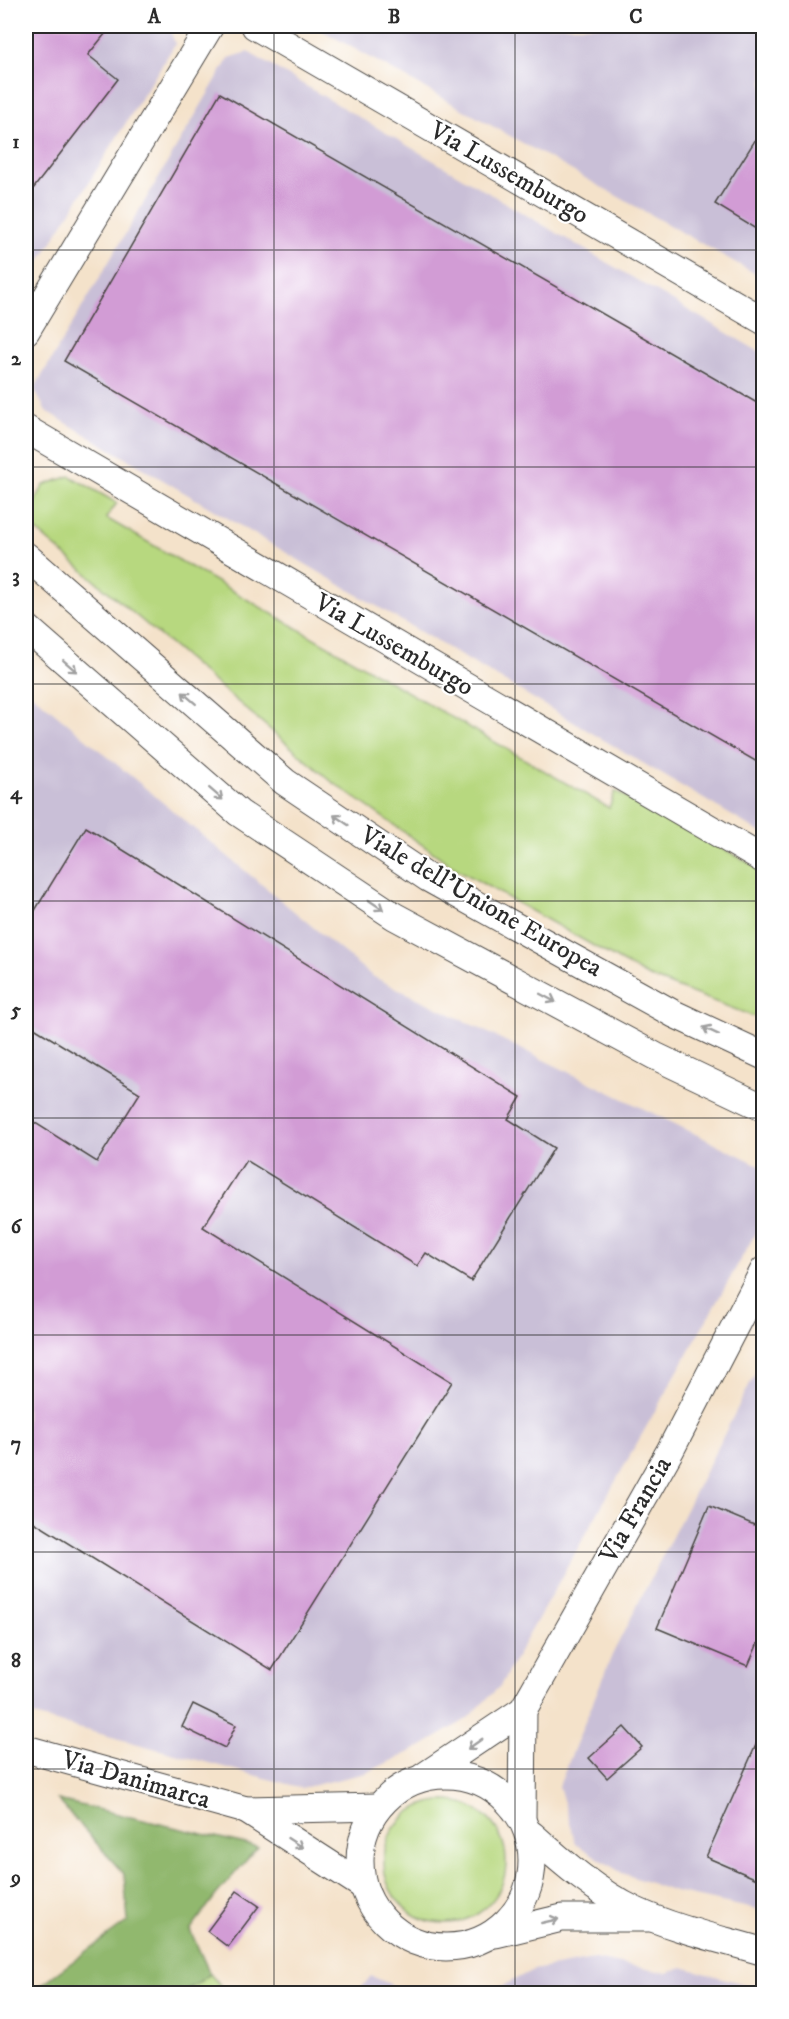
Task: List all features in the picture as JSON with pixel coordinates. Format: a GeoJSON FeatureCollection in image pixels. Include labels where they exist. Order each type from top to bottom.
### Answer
{"type":"FeatureCollection","features":[{"type":"Feature","properties":{"kind":"street"},"geometry":{"type":"LineString","coordinates":[[26,331],[210,26]]}},
{"type":"Feature","properties":{"kind":"street","name":"Via Lussemburgo"},"geometry":{"type":"LineString","coordinates":[[255,26],[764,321]]}},
{"type":"Feature","properties":{"kind":"street","name":"Via Lussemburgo"},"geometry":{"type":"LineString","coordinates":[[26,429],[764,860]]}},
{"type":"Feature","properties":{"kind":"street","name":"Viale dell'Unione Europea"},"geometry":{"type":"LineString","coordinates":[[26,556],[285,782],[428,878],[674,1014],[764,1056]]}},
{"type":"Feature","properties":{"kind":"street","name":"Viale dell'Unione Europea"},"geometry":{"type":"LineString","coordinates":[[26,627],[239,813],[394,916],[656,1056],[764,1108]]}},
{"type":"Feature","properties":{"kind":"street","name":"Via Francia"},"geometry":{"type":"LineString","coordinates":[[423,1777],[523,1710],[755,1300],[764,1270]]}},
{"type":"Feature","properties":{"kind":"street","name":"Via Francia"},"geometry":{"type":"LineString","coordinates":[[523,1710],[527,1826]]}},
{"type":"Feature","properties":{"kind":"street","name":"Via Danimarca"},"geometry":{"type":"LineString","coordinates":[[26,1749],[246,1810],[378,1807]]}},
{"type":"Feature","properties":{"kind":"street"},"geometry":{"type":"LineString","coordinates":[[655,1919],[562,1918],[493,1934],[468,1945],[441,1948],[415,1942],[391,1929],[373,1909],[362,1885],[359,1857],[365,1831],[378,1807],[391,1794],[423,1777],[441,1774],[474,1779],[502,1794],[527,1826],[559,1859],[634,1910],[655,1919],[764,1952]]}},
{"type":"Feature","properties":{"kind":"street","name":"Via Danimarca"},"geometry":{"type":"LineString","coordinates":[[246,1810],[362,1885]]}},
{"type":"Feature","properties":{"kind":"street"},"geometry":{"type":"LineString","coordinates":[[493,1934],[514,1916],[528,1893],[533,1865],[527,1826]]}},
{"type":"Feature","properties":{"kind":"shaded area"},"geometry":{"type":"Polygon","coordinates":[[[26,26],[169,26],[175,44],[38,264],[26,260],[26,26]]]}},
{"type":"Feature","properties":{"kind":"shaded area"},"geometry":{"type":"Polygon","coordinates":[[[314,26],[763,26],[763,278],[314,26]]]}},
{"type":"Feature","properties":{"kind":"shaded area"},"geometry":{"type":"Polygon","coordinates":[[[248,52],[763,354],[763,834],[46,411],[34,389],[229,58],[248,52]]]}},
{"type":"Feature","properties":{"kind":"shaded area"},"geometry":{"type":"Polygon","coordinates":[[[26,689],[372,976],[763,1167],[763,1220],[500,1686],[467,1719],[422,1746],[366,1773],[302,1788],[26,1714],[26,689]]]}},
{"type":"Feature","properties":{"kind":"shaded area"},"geometry":{"type":"Polygon","coordinates":[[[763,1358],[763,1911],[675,1892],[622,1873],[576,1844],[559,1786],[612,1655],[763,1358]]]}},
{"type":"Feature","properties":{"kind":"shaded area"},"geometry":{"type":"Polygon","coordinates":[[[594,1959],[668,1973],[682,1967],[748,1985],[763,1986],[763,1993],[468,1993],[502,1986],[533,1970],[594,1959]]]}},
{"type":"Feature","properties":{"kind":"shaded area"},"geometry":{"type":"Polygon","coordinates":[[[371,1976],[411,1993],[357,1993],[371,1976]]]}},
{"type":"Feature","properties":{"kind":"green space"},"geometry":{"type":"Polygon","coordinates":[[[26,260],[38,264],[26,289],[26,260]]]}},
{"type":"Feature","properties":{"kind":"green space"},"geometry":{"type":"Polygon","coordinates":[[[70,476],[117,503],[106,518],[609,808],[615,791],[763,870],[763,1020],[647,976],[457,869],[331,781],[26,522],[26,494],[35,501],[44,485],[70,476]]]}},
{"type":"Feature","properties":{"kind":"green space"},"geometry":{"type":"Polygon","coordinates":[[[58,1800],[258,1847],[216,1895],[190,1930],[210,1974],[183,1993],[30,1993],[128,1921],[124,1874],[58,1800]]]}},
{"type":"Feature","properties":{"kind":"green space"},"geometry":{"type":"Polygon","coordinates":[[[445,1801],[468,1806],[479,1811],[488,1819],[496,1828],[501,1839],[506,1862],[501,1885],[496,1896],[488,1905],[479,1913],[468,1918],[445,1923],[422,1918],[411,1913],[402,1905],[394,1896],[389,1885],[384,1862],[389,1839],[394,1828],[402,1819],[411,1811],[422,1806],[445,1801]]]}},
{"type":"Feature","properties":{"kind":"green space"},"geometry":{"type":"Polygon","coordinates":[[[210,1974],[227,1993],[183,1994],[210,1974]]]}},
{"type":"Feature","properties":{"kind":"building"},"geometry":{"type":"Polygon","coordinates":[[[26,26],[107,26],[110,28],[88,55],[118,79],[26,198],[26,26]]]}},
{"type":"Feature","properties":{"kind":"building"},"geometry":{"type":"Polygon","coordinates":[[[220,93],[764,407],[764,766],[64,361],[220,93]]]}},
{"type":"Feature","properties":{"kind":"building"},"geometry":{"type":"Polygon","coordinates":[[[764,126],[764,234],[715,204],[764,126]]]}},
{"type":"Feature","properties":{"kind":"building"},"geometry":{"type":"Polygon","coordinates":[[[86,827],[521,1097],[508,1119],[554,1148],[471,1281],[426,1253],[417,1266],[246,1160],[203,1227],[452,1382],[272,1670],[26,1517],[26,1117],[97,1162],[140,1093],[26,1023],[26,925],[86,827]]]}},
{"type":"Feature","properties":{"kind":"building"},"geometry":{"type":"Polygon","coordinates":[[[709,1506],[764,1529],[764,1629],[748,1666],[657,1628],[709,1506]]]}},
{"type":"Feature","properties":{"kind":"building"},"geometry":{"type":"Polygon","coordinates":[[[193,1704],[236,1725],[225,1748],[182,1727],[193,1704]]]}},
{"type":"Feature","properties":{"kind":"building"},"geometry":{"type":"Polygon","coordinates":[[[624,1727],[642,1747],[607,1778],[589,1758],[624,1727]]]}},
{"type":"Feature","properties":{"kind":"building"},"geometry":{"type":"Polygon","coordinates":[[[764,1727],[764,1882],[706,1857],[764,1727]]]}},
{"type":"Feature","properties":{"kind":"building"},"geometry":{"type":"Polygon","coordinates":[[[237,1891],[259,1906],[228,1947],[207,1931],[237,1891]]]}}]}
